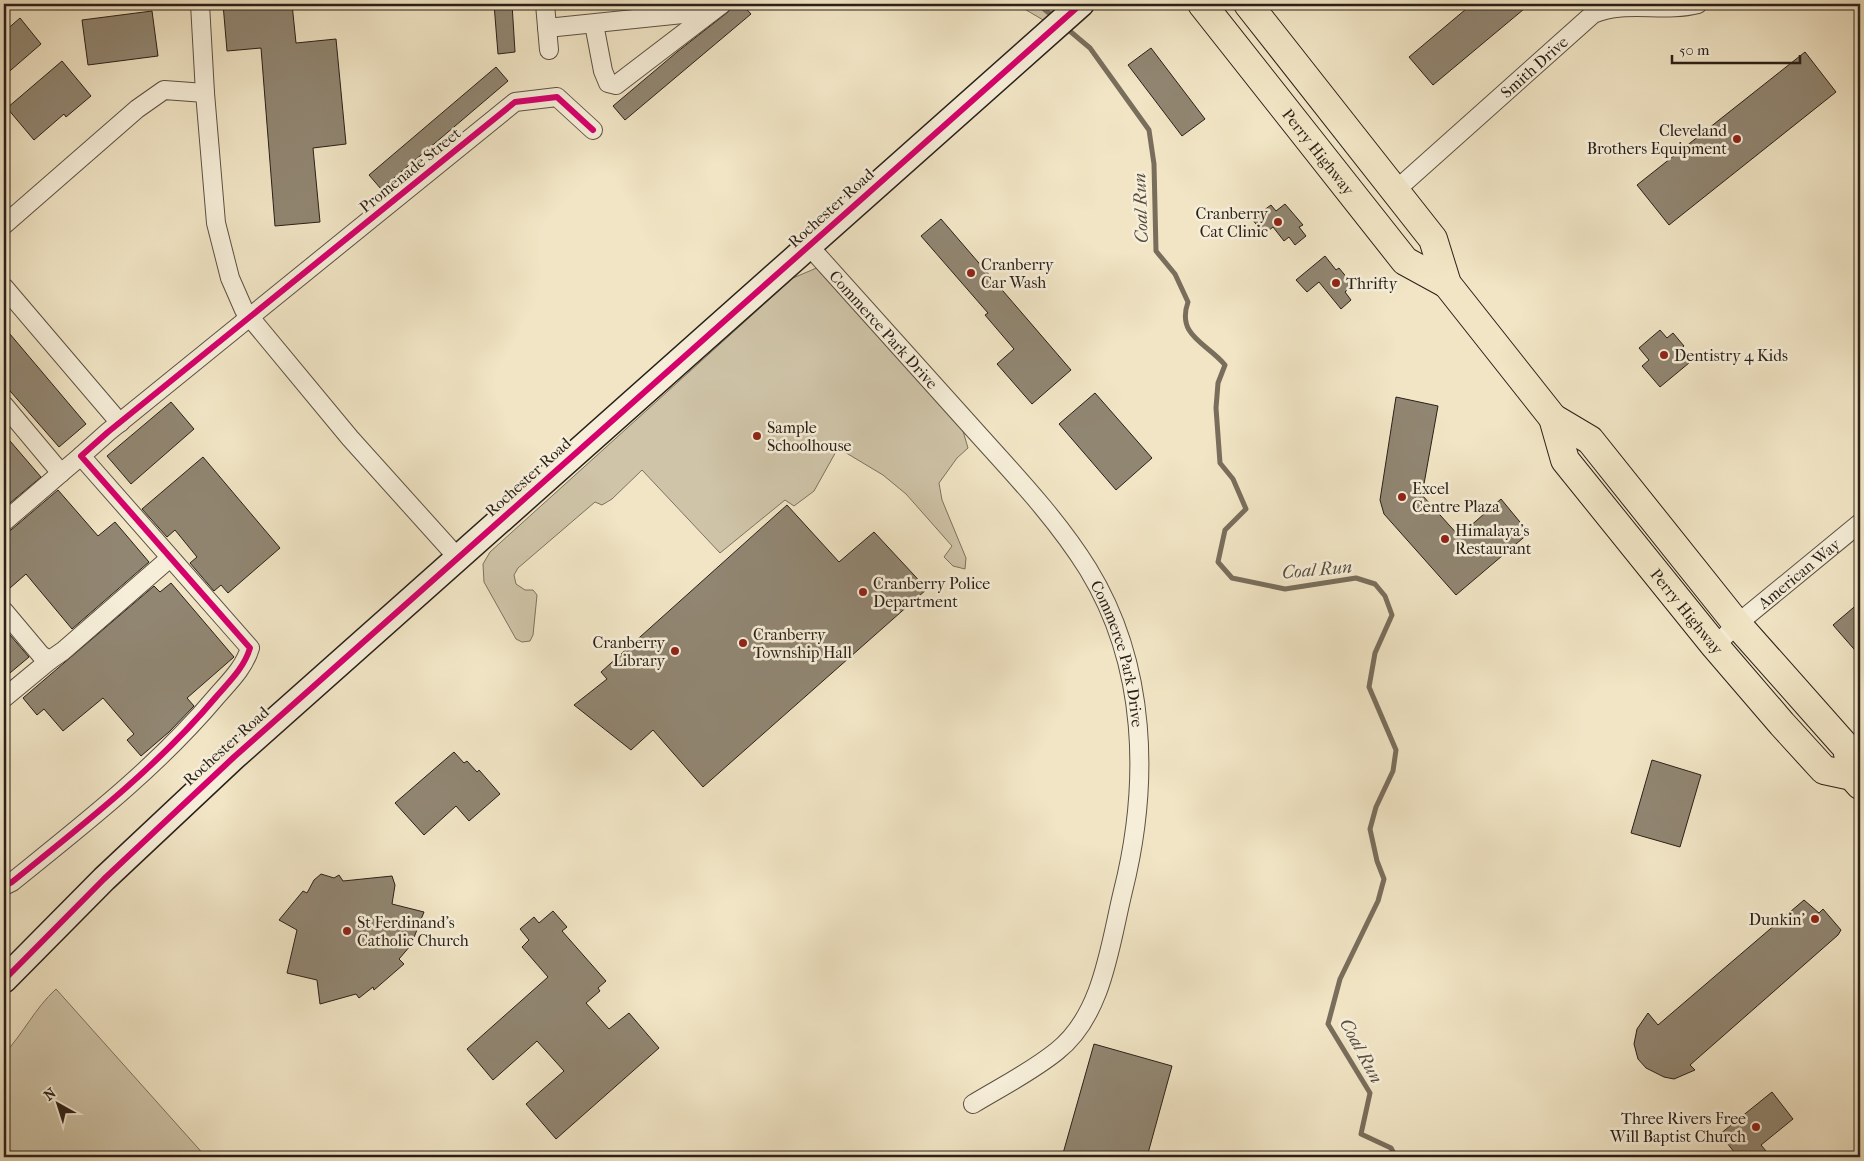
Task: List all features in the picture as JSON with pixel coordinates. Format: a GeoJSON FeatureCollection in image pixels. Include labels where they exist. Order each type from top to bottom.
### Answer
{"type":"FeatureCollection","features":[{"type":"Feature","properties":{"kind":"main road","name":"Perry Highway"},"geometry":{"type":"LineString","coordinates":[[1202,4],[1405,261],[1447,284]]}},
{"type":"Feature","properties":{"kind":"main road","name":"Perry Highway"},"geometry":{"type":"LineString","coordinates":[[1248,4],[1434,239],[1447,284],[1552,418],[1566,460],[1715,646],[1824,770],[1856,781]]}},
{"type":"Feature","properties":{"kind":"main road","name":"Perry Highway"},"geometry":{"type":"LineString","coordinates":[[1552,418],[1590,440],[1737,624],[1847,748],[1856,781]]}},
{"type":"Feature","properties":{"kind":"street"},"geometry":{"type":"LineString","coordinates":[[200,4],[216,223],[230,278],[244,310],[350,438],[458,558]]}},
{"type":"Feature","properties":{"kind":"street"},"geometry":{"type":"LineString","coordinates":[[545,4],[549,50]]}},
{"type":"Feature","properties":{"kind":"street","name":"Smith Drive"},"geometry":{"type":"LineString","coordinates":[[1396,190],[1593,14],[1617,6],[1681,7],[1698,4]]}},
{"type":"Feature","properties":{"kind":"street"},"geometry":{"type":"LineString","coordinates":[[547,28],[594,24],[717,7]]}},
{"type":"Feature","properties":{"kind":"street"},"geometry":{"type":"LineString","coordinates":[[594,24],[603,71],[608,83],[616,85],[717,7]]}},
{"type":"Feature","properties":{"kind":"street","name":"Rochester Road"},"geometry":{"type":"LineString","coordinates":[[4,980],[169,817],[1068,15]]}},
{"type":"Feature","properties":{"kind":"street"},"geometry":{"type":"LineString","coordinates":[[4,225],[137,109],[164,90],[205,93]]}},
{"type":"Feature","properties":{"kind":"street","name":"Promenade Street"},"geometry":{"type":"LineString","coordinates":[[4,522],[120,422],[515,102],[557,97],[594,130]]}},
{"type":"Feature","properties":{"kind":"street","name":"Commerce Park Drive"},"geometry":{"type":"LineString","coordinates":[[809,246],[989,446],[1068,539],[1105,600],[1130,670],[1139,731],[1138,812],[1130,862],[1105,967],[1092,1004],[1077,1028],[1059,1050],[973,1104]]}},
{"type":"Feature","properties":{"kind":"street"},"geometry":{"type":"LineString","coordinates":[[4,287],[120,422]]}},
{"type":"Feature","properties":{"kind":"street"},"geometry":{"type":"LineString","coordinates":[[4,405],[61,473]]}},
{"type":"Feature","properties":{"kind":"street"},"geometry":{"type":"LineString","coordinates":[[4,886],[12,882],[131,786],[191,726],[246,662],[250,648],[81,456]]}},
{"type":"Feature","properties":{"kind":"street","name":"American Way"},"geometry":{"type":"LineString","coordinates":[[1715,646],[1737,624],[1860,523]]}},
{"type":"Feature","properties":{"kind":"street"},"geometry":{"type":"LineString","coordinates":[[4,698],[63,651],[170,558]]}},
{"type":"Feature","properties":{"kind":"street"},"geometry":{"type":"LineString","coordinates":[[4,611],[41,655],[50,660]]}},
{"type":"Feature","properties":{"kind":"shaded area"},"geometry":{"type":"Polygon","coordinates":[[[1016,4],[1081,4],[1055,27],[1016,4]]]}},
{"type":"Feature","properties":{"kind":"shaded area"},"geometry":{"type":"Polygon","coordinates":[[[826,264],[835,287],[963,431],[968,448],[957,458],[939,483],[942,500],[966,558],[965,569],[953,566],[944,557],[952,546],[906,494],[883,475],[838,448],[814,491],[794,506],[785,500],[720,553],[642,470],[612,499],[602,505],[595,502],[518,568],[514,575],[516,584],[525,590],[533,590],[537,595],[533,635],[530,641],[522,642],[516,639],[484,582],[483,564],[490,552],[793,278],[826,264]]]}},
{"type":"Feature","properties":{"kind":"shaded area"},"geometry":{"type":"Polygon","coordinates":[[[56,989],[206,1157],[4,1157],[4,1054],[42,1004],[56,989]]]}},
{"type":"Feature","properties":{"kind":"building"},"geometry":{"type":"Polygon","coordinates":[[[223,4],[292,4],[296,43],[336,39],[346,144],[313,148],[320,222],[275,226],[261,48],[227,51],[223,4]]]}},
{"type":"Feature","properties":{"kind":"building"},"geometry":{"type":"Polygon","coordinates":[[[494,4],[512,4],[515,52],[498,54],[494,4]]]}},
{"type":"Feature","properties":{"kind":"building"},"geometry":{"type":"Polygon","coordinates":[[[734,4],[742,4],[751,14],[625,120],[613,106],[728,12],[734,4]]]}},
{"type":"Feature","properties":{"kind":"building"},"geometry":{"type":"Polygon","coordinates":[[[1472,4],[1530,4],[1433,85],[1409,57],[1472,4]]]}},
{"type":"Feature","properties":{"kind":"building"},"geometry":{"type":"Polygon","coordinates":[[[152,11],[158,56],[88,65],[82,20],[152,11]]]}},
{"type":"Feature","properties":{"kind":"building"},"geometry":{"type":"Polygon","coordinates":[[[20,18],[41,44],[4,76],[4,32],[20,18]]]}},
{"type":"Feature","properties":{"kind":"building"},"geometry":{"type":"Polygon","coordinates":[[[1151,48],[1205,119],[1182,136],[1128,65],[1151,48]]]}},
{"type":"Feature","properties":{"kind":"building","name":"Cleveland Brothers Equipment"},"geometry":{"type":"Polygon","coordinates":[[[1805,52],[1836,92],[1669,225],[1637,185],[1805,52]]]}},
{"type":"Feature","properties":{"kind":"building"},"geometry":{"type":"Polygon","coordinates":[[[62,61],[91,96],[66,117],[64,114],[34,140],[7,108],[62,61]]]}},
{"type":"Feature","properties":{"kind":"building"},"geometry":{"type":"Polygon","coordinates":[[[496,67],[508,81],[381,189],[369,175],[496,67]]]}},
{"type":"Feature","properties":{"kind":"building","name":"Cranberry Cat Clinic"},"geometry":{"type":"Polygon","coordinates":[[[1285,204],[1303,225],[1299,227],[1306,236],[1295,245],[1289,237],[1284,241],[1273,227],[1264,234],[1252,219],[1271,205],[1276,211],[1285,204]]]}},
{"type":"Feature","properties":{"kind":"building"},"geometry":{"type":"Polygon","coordinates":[[[941,219],[1071,370],[1032,404],[997,364],[1014,349],[985,315],[988,313],[921,236],[941,219]]]}},
{"type":"Feature","properties":{"kind":"building","name":"Thrifty"},"geometry":{"type":"Polygon","coordinates":[[[1325,256],[1336,270],[1339,268],[1353,285],[1345,292],[1351,300],[1341,309],[1319,282],[1307,292],[1296,280],[1325,256]]]}},
{"type":"Feature","properties":{"kind":"building"},"geometry":{"type":"Polygon","coordinates":[[[4,327],[86,424],[59,447],[4,384],[4,327]]]}},
{"type":"Feature","properties":{"kind":"building","name":"Dentistry 4 Kids"},"geometry":{"type":"Polygon","coordinates":[[[1660,330],[1667,338],[1673,333],[1684,346],[1678,351],[1689,363],[1660,387],[1642,366],[1649,360],[1639,348],[1660,330]]]}},
{"type":"Feature","properties":{"kind":"building"},"geometry":{"type":"Polygon","coordinates":[[[1095,393],[1152,458],[1116,490],[1059,424],[1095,393]]]}},
{"type":"Feature","properties":{"kind":"building","name":"Excel Centre Plaza"},"geometry":{"type":"Polygon","coordinates":[[[1396,397],[1438,406],[1422,495],[1459,536],[1501,499],[1529,533],[1456,595],[1384,514],[1380,500],[1396,397]]]}},
{"type":"Feature","properties":{"kind":"building"},"geometry":{"type":"Polygon","coordinates":[[[171,402],[194,429],[131,484],[107,456],[171,402]]]}},
{"type":"Feature","properties":{"kind":"building"},"geometry":{"type":"Polygon","coordinates":[[[4,434],[41,477],[4,508],[4,434]]]}},
{"type":"Feature","properties":{"kind":"building"},"geometry":{"type":"Polygon","coordinates":[[[203,457],[280,548],[228,593],[221,585],[214,591],[190,563],[197,557],[175,530],[167,537],[142,509],[203,457]]]}},
{"type":"Feature","properties":{"kind":"building"},"geometry":{"type":"Polygon","coordinates":[[[58,490],[98,536],[115,522],[149,562],[72,629],[26,574],[10,588],[4,581],[4,532],[11,530],[58,490]]]}},
{"type":"Feature","properties":{"kind":"building"},"geometry":{"type":"Polygon","coordinates":[[[787,505],[839,562],[874,532],[927,589],[703,787],[653,730],[631,750],[574,705],[607,679],[601,672],[787,505]]]}},
{"type":"Feature","properties":{"kind":"building"},"geometry":{"type":"Polygon","coordinates":[[[171,583],[234,657],[187,698],[194,706],[169,732],[141,756],[127,740],[134,734],[103,698],[63,731],[44,709],[37,715],[23,698],[154,586],[160,592],[171,583]]]}},
{"type":"Feature","properties":{"kind":"building"},"geometry":{"type":"Polygon","coordinates":[[[1860,602],[1860,656],[1833,625],[1860,602]]]}},
{"type":"Feature","properties":{"kind":"building"},"geometry":{"type":"Polygon","coordinates":[[[4,628],[29,657],[4,678],[4,628]]]}},
{"type":"Feature","properties":{"kind":"building"},"geometry":{"type":"Polygon","coordinates":[[[454,752],[464,763],[467,761],[477,772],[479,770],[500,794],[469,821],[456,806],[424,835],[395,803],[454,752]]]}},
{"type":"Feature","properties":{"kind":"building"},"geometry":{"type":"Polygon","coordinates":[[[1652,760],[1701,775],[1680,847],[1631,833],[1652,760]]]}},
{"type":"Feature","properties":{"kind":"building"},"geometry":{"type":"Polygon","coordinates":[[[321,874],[334,878],[339,875],[343,881],[392,876],[395,885],[392,904],[424,912],[411,945],[399,959],[404,964],[374,990],[373,987],[359,998],[356,994],[320,1004],[317,980],[287,973],[297,930],[279,920],[303,891],[307,893],[314,880],[321,874]]]}},
{"type":"Feature","properties":{"kind":"building"},"geometry":{"type":"Polygon","coordinates":[[[1804,900],[1819,913],[1823,909],[1841,930],[1838,935],[1690,1065],[1695,1070],[1674,1079],[1664,1077],[1646,1068],[1638,1059],[1634,1044],[1637,1029],[1648,1013],[1658,1025],[1804,900]]]}},
{"type":"Feature","properties":{"kind":"building"},"geometry":{"type":"Polygon","coordinates":[[[553,911],[567,927],[562,931],[606,981],[598,988],[600,991],[586,1003],[609,1029],[629,1013],[659,1048],[556,1139],[526,1104],[564,1071],[537,1041],[493,1080],[467,1049],[548,977],[522,947],[529,940],[520,929],[534,917],[539,923],[553,911]]]}},
{"type":"Feature","properties":{"kind":"building"},"geometry":{"type":"Polygon","coordinates":[[[1094,1044],[1172,1066],[1147,1157],[1062,1157],[1094,1044]]]}},
{"type":"Feature","properties":{"kind":"building","name":"Three Rivers Free Will Baptist Church"},"geometry":{"type":"Polygon","coordinates":[[[1772,1092],[1793,1119],[1761,1145],[1771,1157],[1738,1157],[1720,1134],[1772,1092]]]}},
{"type":"Feature","properties":{"kind":"waterway","name":"Coal Run"},"geometry":{"type":"LineString","coordinates":[[1038,4],[1055,18]]}},
{"type":"Feature","properties":{"kind":"waterway","name":"Coal Run"},"geometry":{"type":"LineString","coordinates":[[1065,27],[1090,48],[1149,130],[1154,164],[1156,251],[1175,274],[1188,302],[1185,314],[1186,323],[1190,331],[1195,338],[1225,365],[1218,383],[1216,408],[1220,463],[1233,479],[1246,509],[1225,530],[1218,562],[1232,578],[1285,589],[1356,578],[1375,584],[1385,596],[1392,615],[1375,653],[1369,687],[1396,750],[1393,771],[1376,807],[1370,829],[1377,861],[1384,879],[1378,901],[1340,979],[1328,1024],[1370,1093],[1361,1134],[1391,1148],[1396,1157]]}},
{"type":"Feature","properties":{"kind":"cycle path"},"geometry":{"type":"LineString","coordinates":[[4,980],[104,879],[234,757],[1081,4]]}},
{"type":"Feature","properties":{"kind":"cycle path"},"geometry":{"type":"LineString","coordinates":[[4,886],[12,882],[92,817],[169,748],[236,674],[250,648],[81,456],[108,432],[515,102],[557,97],[593,130]]}},
{"type":"Feature","properties":{"kind":"place","name":"Cleveland Brothers Equipment"},"geometry":{"type":"Point","coordinates":[1737,139]}},
{"type":"Feature","properties":{"kind":"place","name":"Cranberry Cat Clinic"},"geometry":{"type":"Point","coordinates":[1278,222]}},
{"type":"Feature","properties":{"kind":"place","name":"Cranberry Car Wash"},"geometry":{"type":"Point","coordinates":[971,273]}},
{"type":"Feature","properties":{"kind":"place","name":"Thrifty"},"geometry":{"type":"Point","coordinates":[1336,283]}},
{"type":"Feature","properties":{"kind":"place","name":"Dentistry 4 Kids"},"geometry":{"type":"Point","coordinates":[1664,355]}},
{"type":"Feature","properties":{"kind":"place","name":"Sample Schoolhouse"},"geometry":{"type":"Point","coordinates":[757,436]}},
{"type":"Feature","properties":{"kind":"place","name":"Excel Centre Plaza"},"geometry":{"type":"Point","coordinates":[1402,497]}},
{"type":"Feature","properties":{"kind":"place","name":"Himalaya's Restaurant"},"geometry":{"type":"Point","coordinates":[1445,539]}},
{"type":"Feature","properties":{"kind":"place","name":"Cranberry Police Department"},"geometry":{"type":"Point","coordinates":[863,592]}},
{"type":"Feature","properties":{"kind":"place","name":"Cranberry Township Hall"},"geometry":{"type":"Point","coordinates":[743,643]}},
{"type":"Feature","properties":{"kind":"place","name":"Cranberry Library"},"geometry":{"type":"Point","coordinates":[675,651]}},
{"type":"Feature","properties":{"kind":"place","name":"Dunkin'"},"geometry":{"type":"Point","coordinates":[1815,919]}},
{"type":"Feature","properties":{"kind":"place","name":"St Ferdinand's Catholic Church"},"geometry":{"type":"Point","coordinates":[347,931]}},
{"type":"Feature","properties":{"kind":"place","name":"Three Rivers Free Will Baptist Church"},"geometry":{"type":"Point","coordinates":[1756,1127]}}]}
